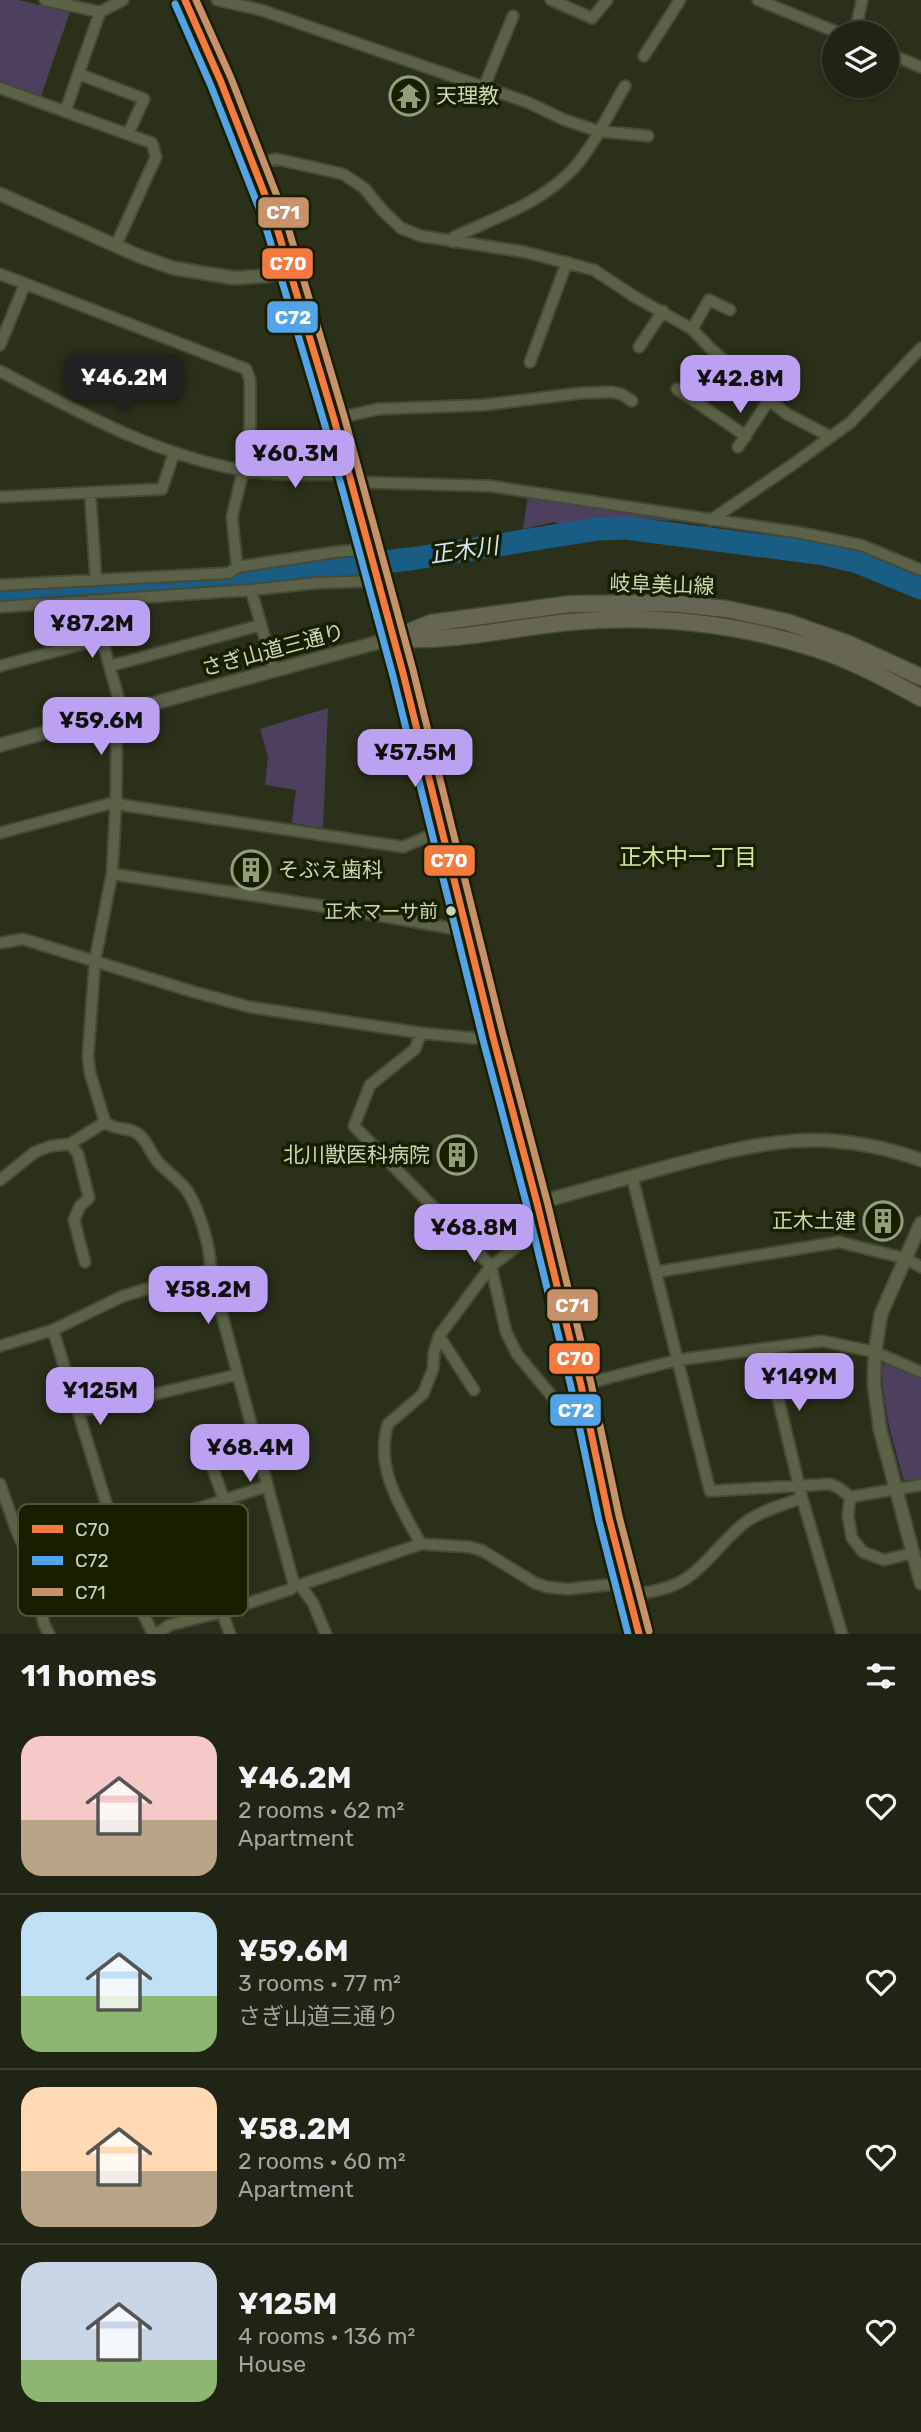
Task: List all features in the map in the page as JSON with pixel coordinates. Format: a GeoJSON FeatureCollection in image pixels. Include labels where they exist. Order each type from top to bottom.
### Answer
{"type":"FeatureCollection","features":[{"type":"Feature","properties":{"kind":"main road"},"geometry":{"type":"LineString","coordinates":[[189,0],[254,164],[291,269],[394,638]]}},
{"type":"Feature","properties":{"kind":"main road","name":"岐阜美山線"},"geometry":{"type":"LineString","coordinates":[[394,638],[431,623],[570,604],[668,603],[727,608],[787,622],[849,645],[921,677]]}},
{"type":"Feature","properties":{"kind":"main road","name":"岐阜美山線"},"geometry":{"type":"LineString","coordinates":[[394,638],[434,640],[582,622],[658,620],[728,627],[802,644],[881,676],[921,698]]}},
{"type":"Feature","properties":{"kind":"street"},"geometry":{"type":"LineString","coordinates":[[52,1],[100,12],[123,0]]}},
{"type":"Feature","properties":{"kind":"street"},"geometry":{"type":"LineString","coordinates":[[217,0],[261,10],[527,102],[597,131],[648,136]]}},
{"type":"Feature","properties":{"kind":"street"},"geometry":{"type":"LineString","coordinates":[[551,0],[592,18],[607,0]]}},
{"type":"Feature","properties":{"kind":"street"},"geometry":{"type":"LineString","coordinates":[[644,56],[680,0]]}},
{"type":"Feature","properties":{"kind":"street"},"geometry":{"type":"LineString","coordinates":[[758,0],[822,26]]}},
{"type":"Feature","properties":{"kind":"street"},"geometry":{"type":"LineString","coordinates":[[858,21],[862,0]]}},
{"type":"Feature","properties":{"kind":"street"},"geometry":{"type":"LineString","coordinates":[[65,112],[100,12]]}},
{"type":"Feature","properties":{"kind":"street"},"geometry":{"type":"LineString","coordinates":[[484,87],[513,16]]}},
{"type":"Feature","properties":{"kind":"street"},"geometry":{"type":"LineString","coordinates":[[899,58],[921,67]]}},
{"type":"Feature","properties":{"kind":"street"},"geometry":{"type":"LineString","coordinates":[[79,74],[144,99],[128,134]]}},
{"type":"Feature","properties":{"kind":"street"},"geometry":{"type":"LineString","coordinates":[[453,242],[454,237],[525,204],[563,178],[584,156],[625,86]]}},
{"type":"Feature","properties":{"kind":"street"},"geometry":{"type":"LineString","coordinates":[[0,88],[152,143],[156,158],[116,245]]}},
{"type":"Feature","properties":{"kind":"street"},"geometry":{"type":"LineString","coordinates":[[254,164],[276,159],[343,174],[364,188],[401,228],[421,236],[525,252],[594,270],[692,329],[769,400],[787,414],[829,436]]}},
{"type":"Feature","properties":{"kind":"street"},"geometry":{"type":"LineString","coordinates":[[0,194],[173,268],[234,278],[291,269]]}},
{"type":"Feature","properties":{"kind":"street"},"geometry":{"type":"LineString","coordinates":[[530,362],[567,262]]}},
{"type":"Feature","properties":{"kind":"street"},"geometry":{"type":"LineString","coordinates":[[0,274],[246,369],[250,380],[250,426],[232,517],[237,567]]}},
{"type":"Feature","properties":{"kind":"street"},"geometry":{"type":"LineString","coordinates":[[0,345],[25,284]]}},
{"type":"Feature","properties":{"kind":"street"},"geometry":{"type":"LineString","coordinates":[[692,329],[709,300],[730,310]]}},
{"type":"Feature","properties":{"kind":"street"},"geometry":{"type":"LineString","coordinates":[[639,347],[663,311]]}},
{"type":"Feature","properties":{"kind":"street"},"geometry":{"type":"LineString","coordinates":[[710,520],[792,465],[861,411],[921,348]]}},
{"type":"Feature","properties":{"kind":"street"},"geometry":{"type":"LineString","coordinates":[[0,371],[76,411],[174,453],[243,471],[490,486],[802,533],[860,545],[921,570]]}},
{"type":"Feature","properties":{"kind":"street"},"geometry":{"type":"LineString","coordinates":[[677,389],[746,436]]}},
{"type":"Feature","properties":{"kind":"street"},"geometry":{"type":"LineString","coordinates":[[334,419],[378,410],[484,405],[581,393],[612,392],[632,401]]}},
{"type":"Feature","properties":{"kind":"street"},"geometry":{"type":"LineString","coordinates":[[738,447],[769,400]]}},
{"type":"Feature","properties":{"kind":"street"},"geometry":{"type":"LineString","coordinates":[[0,497],[162,489],[174,453]]}},
{"type":"Feature","properties":{"kind":"street"},"geometry":{"type":"LineString","coordinates":[[90,492],[96,580]]}},
{"type":"Feature","properties":{"kind":"street"},"geometry":{"type":"LineString","coordinates":[[0,585],[229,573],[237,567],[335,552],[370,552]]}},
{"type":"Feature","properties":{"kind":"street"},"geometry":{"type":"LineString","coordinates":[[0,607],[251,590],[377,578]]}},
{"type":"Feature","properties":{"kind":"street"},"geometry":{"type":"LineString","coordinates":[[251,590],[274,670]]}},
{"type":"Feature","properties":{"kind":"street"},"geometry":{"type":"LineString","coordinates":[[91,600],[110,666],[119,712],[112,874],[95,960],[88,1056],[90,1073],[106,1122],[111,1127],[135,1132],[143,1139],[157,1162],[188,1191],[202,1227],[236,1376],[297,1585],[313,1604],[326,1634]]}},
{"type":"Feature","properties":{"kind":"street"},"geometry":{"type":"LineString","coordinates":[[110,666],[261,625]]}},
{"type":"Feature","properties":{"kind":"street"},"geometry":{"type":"LineString","coordinates":[[394,638],[537,1203],[639,1634]]}},
{"type":"Feature","properties":{"kind":"street","name":"さぎ山道三通り"},"geometry":{"type":"LineString","coordinates":[[0,745],[394,638]]}},
{"type":"Feature","properties":{"kind":"street"},"geometry":{"type":"LineString","coordinates":[[0,666],[102,639]]}},
{"type":"Feature","properties":{"kind":"street"},"geometry":{"type":"LineString","coordinates":[[0,833],[116,802],[403,846],[443,831]]}},
{"type":"Feature","properties":{"kind":"street"},"geometry":{"type":"LineString","coordinates":[[112,874],[467,931]]}},
{"type":"Feature","properties":{"kind":"street"},"geometry":{"type":"LineString","coordinates":[[0,943],[23,939],[250,1007],[421,1033],[473,1038],[493,1037]]}},
{"type":"Feature","properties":{"kind":"street"},"geometry":{"type":"LineString","coordinates":[[421,1033],[415,1049],[370,1085],[354,1126],[491,1266],[506,1332],[517,1354],[555,1400],[593,1439]]}},
{"type":"Feature","properties":{"kind":"street"},"geometry":{"type":"LineString","coordinates":[[1,1176],[36,1152],[51,1146],[70,1144],[106,1122]]}},
{"type":"Feature","properties":{"kind":"street"},"geometry":{"type":"LineString","coordinates":[[537,1203],[739,1148],[796,1140],[867,1143],[921,1160]]}},
{"type":"Feature","properties":{"kind":"street"},"geometry":{"type":"LineString","coordinates":[[70,1144],[78,1154],[89,1198],[80,1206],[74,1220],[85,1262]]}},
{"type":"Feature","properties":{"kind":"street"},"geometry":{"type":"LineString","coordinates":[[632,1176],[710,1491],[830,1484],[850,1497],[921,1485]]}},
{"type":"Feature","properties":{"kind":"street"},"geometry":{"type":"LineString","coordinates":[[921,1223],[881,1314],[875,1352],[874,1384],[880,1429],[921,1583]]}},
{"type":"Feature","properties":{"kind":"street"},"geometry":{"type":"LineString","coordinates":[[421,1544],[390,1487],[384,1443],[388,1424],[423,1394],[433,1369],[433,1353],[439,1336],[491,1266],[542,1227]]}},
{"type":"Feature","properties":{"kind":"street"},"geometry":{"type":"LineString","coordinates":[[656,1272],[839,1242],[904,1258],[921,1267]]}},
{"type":"Feature","properties":{"kind":"street"},"geometry":{"type":"LineString","coordinates":[[0,1346],[53,1329],[123,1296],[210,1270]]}},
{"type":"Feature","properties":{"kind":"street"},"geometry":{"type":"LineString","coordinates":[[53,1329],[107,1504]]}},
{"type":"Feature","properties":{"kind":"street"},"geometry":{"type":"LineString","coordinates":[[439,1336],[452,1352],[474,1390]]}},
{"type":"Feature","properties":{"kind":"street"},"geometry":{"type":"LineString","coordinates":[[581,1385],[677,1360],[822,1340],[875,1352],[921,1373]]}},
{"type":"Feature","properties":{"kind":"street"},"geometry":{"type":"LineString","coordinates":[[766,1348],[802,1498],[842,1634]]}},
{"type":"Feature","properties":{"kind":"street"},"geometry":{"type":"LineString","coordinates":[[79,1412],[236,1376]]}},
{"type":"Feature","properties":{"kind":"street"},"geometry":{"type":"LineString","coordinates":[[201,1435],[224,1500]]}},
{"type":"Feature","properties":{"kind":"street"},"geometry":{"type":"LineString","coordinates":[[0,1484],[18,1532]]}},
{"type":"Feature","properties":{"kind":"street"},"geometry":{"type":"LineString","coordinates":[[212,1504],[267,1486]]}},
{"type":"Feature","properties":{"kind":"street"},"geometry":{"type":"LineString","coordinates":[[850,1497],[848,1516],[852,1538],[863,1552],[884,1560],[913,1553]]}},
{"type":"Feature","properties":{"kind":"street"},"geometry":{"type":"LineString","coordinates":[[248,1603],[421,1544],[483,1551],[535,1583],[547,1587],[628,1590],[669,1587],[692,1574],[747,1521],[765,1511],[802,1498]]}},
{"type":"Feature","properties":{"kind":"street"},"geometry":{"type":"LineString","coordinates":[[42,1616],[49,1634]]}},
{"type":"Feature","properties":{"kind":"street"},"geometry":{"type":"LineString","coordinates":[[145,1616],[154,1634],[170,1625],[206,1616]]}},
{"type":"Feature","properties":{"kind":"street"},"geometry":{"type":"LineString","coordinates":[[223,1616],[230,1634]]}},
{"type":"Feature","properties":{"kind":"shaded area"},"geometry":{"type":"Polygon","coordinates":[[[0,0],[18,0],[70,12],[41,96],[0,81],[0,0]]]}},
{"type":"Feature","properties":{"kind":"shaded area"},"geometry":{"type":"Polygon","coordinates":[[[528,496],[671,516],[670,521],[620,517],[562,526],[554,522],[523,529],[528,496]]]}},
{"type":"Feature","properties":{"kind":"shaded area"},"geometry":{"type":"Polygon","coordinates":[[[328,708],[323,828],[292,823],[296,790],[265,785],[268,757],[260,729],[328,708]]]}},
{"type":"Feature","properties":{"kind":"shaded area"},"geometry":{"type":"Polygon","coordinates":[[[887,1363],[921,1379],[921,1478],[907,1481],[903,1478],[889,1426],[883,1389],[882,1366],[887,1363]]]}},
{"type":"Feature","properties":{"kind":"waterway","name":"正木川"},"geometry":{"type":"LineString","coordinates":[[0,595],[243,580],[417,558],[598,529],[626,528],[825,554],[858,562],[921,588]]}},
{"type":"Feature","properties":{"kind":"transit line","name":"C70"},"geometry":{"type":"LineString","coordinates":[[185,0],[221,82],[274,218],[334,419],[403,673],[537,1203],[581,1385],[609,1518],[639,1634]]}},
{"type":"Feature","properties":{"kind":"transit line","name":"C71"},"geometry":{"type":"LineString","coordinates":[[196,0],[231,78],[284,214],[344,416],[413,670],[547,1201],[591,1383],[619,1516],[649,1631]]}},
{"type":"Feature","properties":{"kind":"transit line","name":"C72"},"geometry":{"type":"LineString","coordinates":[[175,4],[211,86],[264,221],[324,422],[393,676],[527,1206],[571,1387],[599,1521],[628,1634]]}},
{"type":"Feature","properties":{"kind":"place","name":"天理教"},"geometry":{"type":"Point","coordinates":[409,96]}},
{"type":"Feature","properties":{"kind":"place","name":"そぶえ歯科"},"geometry":{"type":"Point","coordinates":[251,870]}},
{"type":"Feature","properties":{"kind":"place","name":"正木マーサ前"},"geometry":{"type":"Point","coordinates":[451,911]}},
{"type":"Feature","properties":{"kind":"place","name":"北川獣医科病院"},"geometry":{"type":"Point","coordinates":[457,1155]}},
{"type":"Feature","properties":{"kind":"place","name":"正木土建"},"geometry":{"type":"Point","coordinates":[883,1221]}},
{"type":"Feature","properties":{"kind":"district","name":"正木中一丁目"},"geometry":{"type":"Point","coordinates":[688,857]}}]}
